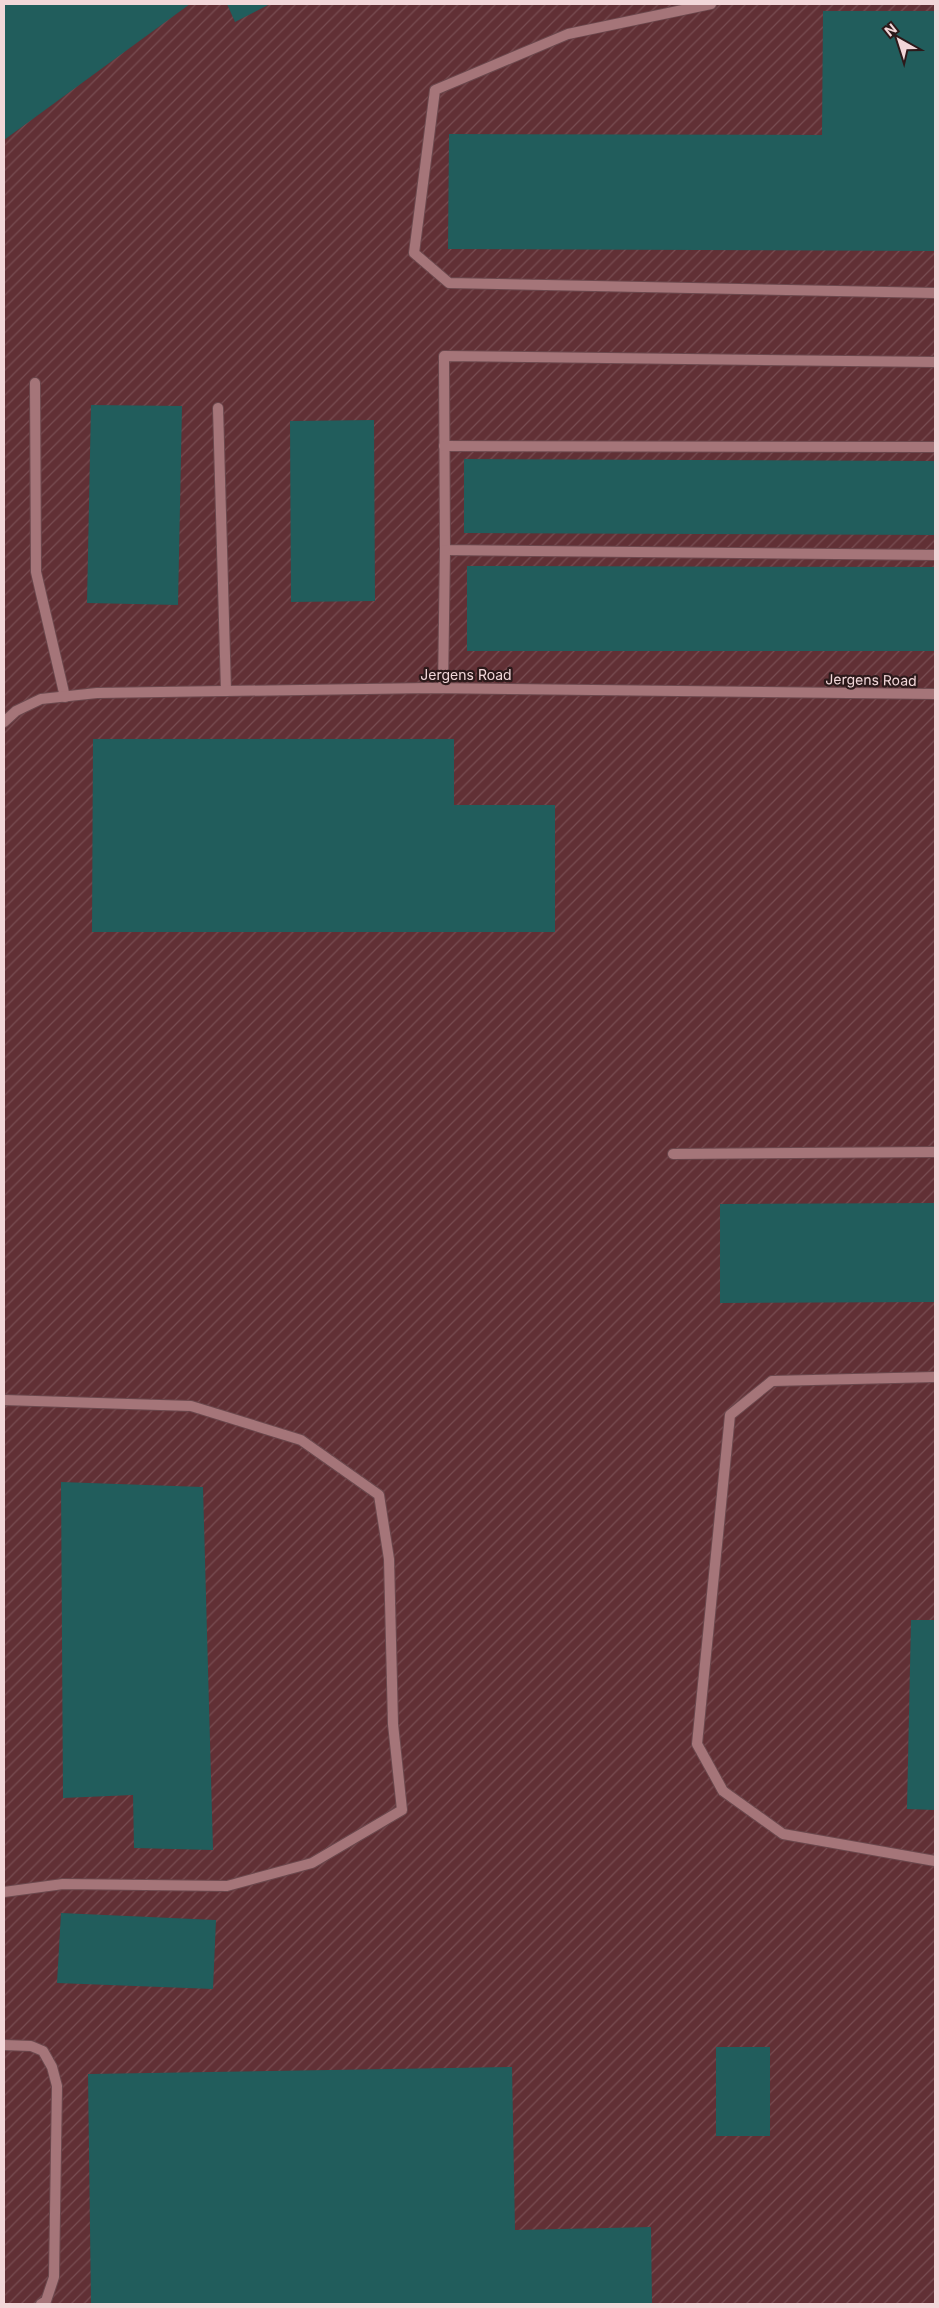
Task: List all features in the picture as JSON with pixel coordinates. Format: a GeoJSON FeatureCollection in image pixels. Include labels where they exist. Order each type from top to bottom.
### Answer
{"type":"FeatureCollection","features":[{"type":"Feature","properties":{"kind":"street"},"geometry":{"type":"LineString","coordinates":[[711,4],[568,34],[435,90],[414,253],[448,283],[935,293]]}},
{"type":"Feature","properties":{"kind":"street"},"geometry":{"type":"LineString","coordinates":[[443,688],[444,356],[935,362]]}},
{"type":"Feature","properties":{"kind":"street"},"geometry":{"type":"LineString","coordinates":[[35,383],[36,572],[65,697]]}},
{"type":"Feature","properties":{"kind":"street"},"geometry":{"type":"LineString","coordinates":[[218,408],[226,691]]}},
{"type":"Feature","properties":{"kind":"street"},"geometry":{"type":"LineString","coordinates":[[444,446],[935,447]]}},
{"type":"Feature","properties":{"kind":"street"},"geometry":{"type":"LineString","coordinates":[[444,550],[935,555]]}},
{"type":"Feature","properties":{"kind":"street","name":"Jergens Road"},"geometry":{"type":"LineString","coordinates":[[4,722],[16,711],[41,699],[97,693],[443,688],[935,694]]}},
{"type":"Feature","properties":{"kind":"street"},"geometry":{"type":"LineString","coordinates":[[673,1154],[935,1152]]}},
{"type":"Feature","properties":{"kind":"street"},"geometry":{"type":"LineString","coordinates":[[935,1377],[772,1381],[730,1415],[697,1744],[723,1792],[782,1834],[935,1860]]}},
{"type":"Feature","properties":{"kind":"street"},"geometry":{"type":"LineString","coordinates":[[4,1400],[191,1406],[301,1440],[379,1495],[389,1559],[392,1724],[402,1810],[312,1862],[227,1886],[63,1884],[4,1892]]}},
{"type":"Feature","properties":{"kind":"street"},"geometry":{"type":"LineString","coordinates":[[4,2045],[31,2046],[43,2051],[52,2067],[57,2086],[54,2277],[46,2301],[41,2304]]}},
{"type":"Feature","properties":{"kind":"shaded area"},"geometry":{"type":"Polygon","coordinates":[[[4,4],[935,4],[935,2304],[4,2304],[4,4]]]}},
{"type":"Feature","properties":{"kind":"building"},"geometry":{"type":"Polygon","coordinates":[[[4,4],[190,4],[4,140],[4,4]]]}},
{"type":"Feature","properties":{"kind":"building"},"geometry":{"type":"Polygon","coordinates":[[[227,4],[270,4],[235,22],[227,4]]]}},
{"type":"Feature","properties":{"kind":"building"},"geometry":{"type":"Polygon","coordinates":[[[823,11],[935,11],[935,251],[448,249],[449,134],[822,135],[823,11]]]}},
{"type":"Feature","properties":{"kind":"building"},"geometry":{"type":"Polygon","coordinates":[[[91,405],[182,406],[178,605],[87,603],[91,405]]]}},
{"type":"Feature","properties":{"kind":"building"},"geometry":{"type":"Polygon","coordinates":[[[374,420],[375,601],[291,602],[290,421],[374,420]]]}},
{"type":"Feature","properties":{"kind":"building"},"geometry":{"type":"Polygon","coordinates":[[[464,459],[935,461],[935,535],[464,533],[464,459]]]}},
{"type":"Feature","properties":{"kind":"building"},"geometry":{"type":"Polygon","coordinates":[[[467,566],[935,567],[935,651],[467,651],[467,566]]]}},
{"type":"Feature","properties":{"kind":"building"},"geometry":{"type":"Polygon","coordinates":[[[93,739],[454,739],[454,805],[555,805],[555,932],[92,932],[93,739]]]}},
{"type":"Feature","properties":{"kind":"building"},"geometry":{"type":"Polygon","coordinates":[[[935,1203],[935,1302],[720,1303],[720,1204],[935,1203]]]}},
{"type":"Feature","properties":{"kind":"building"},"geometry":{"type":"Polygon","coordinates":[[[61,1482],[203,1487],[213,1850],[134,1848],[133,1795],[63,1798],[61,1482]]]}},
{"type":"Feature","properties":{"kind":"building"},"geometry":{"type":"Polygon","coordinates":[[[911,1620],[935,1620],[935,1810],[907,1809],[911,1620]]]}},
{"type":"Feature","properties":{"kind":"building"},"geometry":{"type":"Polygon","coordinates":[[[61,1913],[216,1920],[213,1989],[57,1983],[61,1913]]]}},
{"type":"Feature","properties":{"kind":"building"},"geometry":{"type":"Polygon","coordinates":[[[716,2047],[770,2047],[770,2136],[716,2136],[716,2047]]]}},
{"type":"Feature","properties":{"kind":"building"},"geometry":{"type":"Polygon","coordinates":[[[512,2067],[515,2230],[651,2227],[652,2304],[91,2304],[88,2074],[512,2067]]]}}]}
